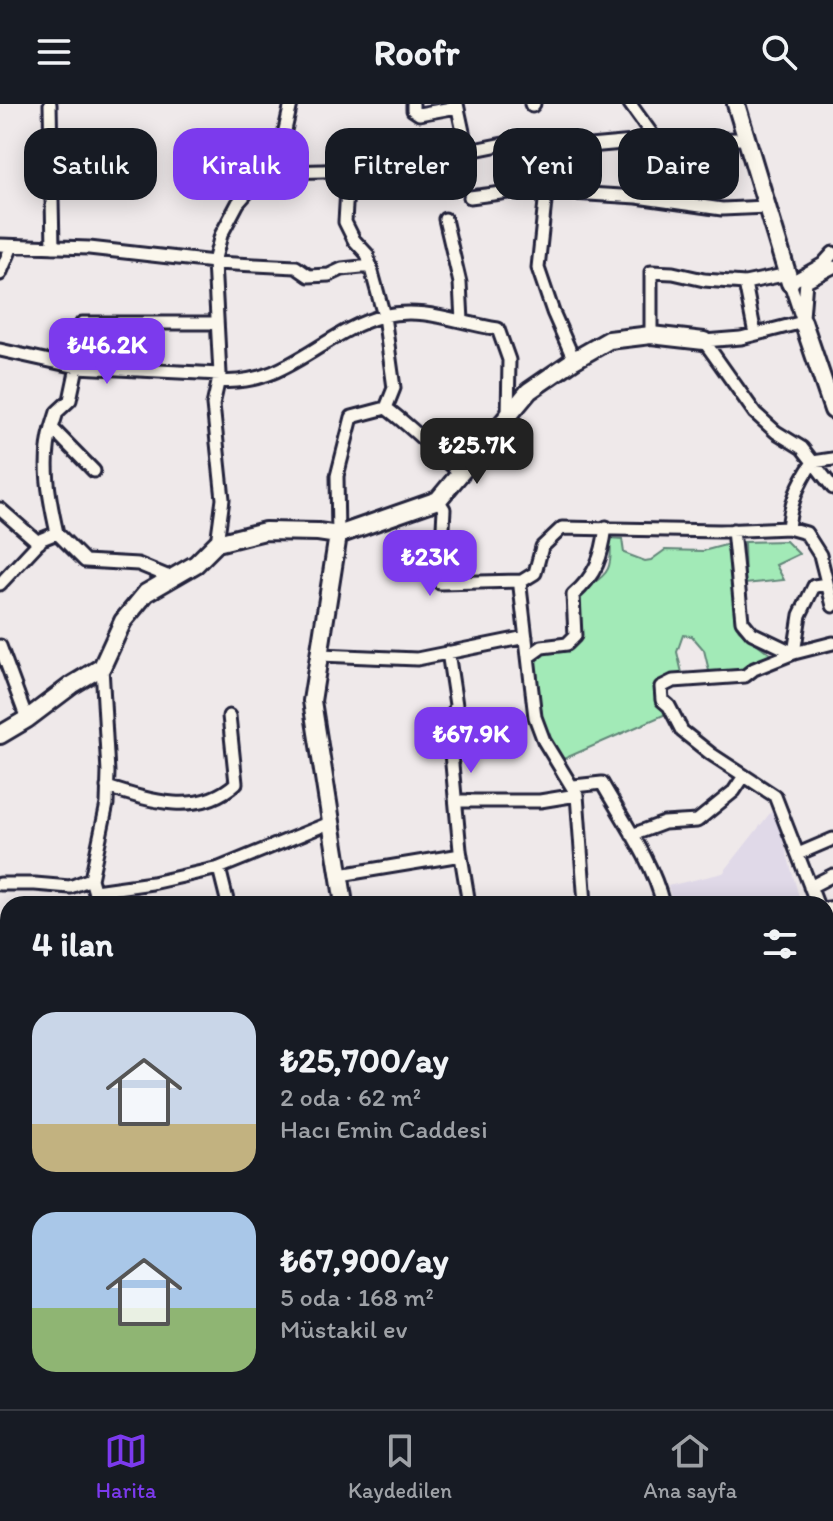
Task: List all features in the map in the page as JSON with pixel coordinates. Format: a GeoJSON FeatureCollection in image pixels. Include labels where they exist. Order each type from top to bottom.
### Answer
{"type":"FeatureCollection","features":[{"type":"Feature","properties":{"kind":"street"},"geometry":{"type":"LineString","coordinates":[[50,104],[53,247]]}},
{"type":"Feature","properties":{"kind":"street"},"geometry":{"type":"LineString","coordinates":[[286,128],[291,104]]}},
{"type":"Feature","properties":{"kind":"street"},"geometry":{"type":"LineString","coordinates":[[413,104],[413,110],[419,114],[457,106],[462,128]]}},
{"type":"Feature","properties":{"kind":"street"},"geometry":{"type":"LineString","coordinates":[[630,104],[647,128]]}},
{"type":"Feature","properties":{"kind":"street"},"geometry":{"type":"LineString","coordinates":[[736,104],[833,410]]}},
{"type":"Feature","properties":{"kind":"street"},"geometry":{"type":"LineString","coordinates":[[739,139],[746,139]]}},
{"type":"Feature","properties":{"kind":"street"},"geometry":{"type":"LineString","coordinates":[[602,196],[722,209],[767,207]]}},
{"type":"Feature","properties":{"kind":"street"},"geometry":{"type":"LineString","coordinates":[[217,543],[223,499],[213,405],[219,377],[214,263],[221,235],[241,200]]}},
{"type":"Feature","properties":{"kind":"street"},"geometry":{"type":"LineString","coordinates":[[346,200],[345,222],[354,240],[367,254],[384,316],[394,388],[386,408]]}},
{"type":"Feature","properties":{"kind":"street"},"geometry":{"type":"LineString","coordinates":[[545,200],[538,268],[574,360]]}},
{"type":"Feature","properties":{"kind":"street"},"geometry":{"type":"LineString","coordinates":[[445,219],[460,283],[462,321]]}},
{"type":"Feature","properties":{"kind":"street"},"geometry":{"type":"LineString","coordinates":[[0,274],[6,245],[89,248],[214,263],[296,267],[309,276],[371,266]]}},
{"type":"Feature","properties":{"kind":"street"},"geometry":{"type":"LineString","coordinates":[[651,335],[651,272],[745,283],[789,278],[823,264],[833,253]]}},
{"type":"Feature","properties":{"kind":"street"},"geometry":{"type":"LineString","coordinates":[[803,322],[806,281],[833,267]]}},
{"type":"Feature","properties":{"kind":"street"},"geometry":{"type":"LineString","coordinates":[[745,283],[755,334]]}},
{"type":"Feature","properties":{"kind":"street"},"geometry":{"type":"LineString","coordinates":[[0,350],[77,367],[219,377],[237,382],[267,375],[300,361],[359,323],[412,311],[498,329],[509,360],[508,417]]}},
{"type":"Feature","properties":{"kind":"street"},"geometry":{"type":"LineString","coordinates":[[96,896],[93,885],[107,804],[102,667],[123,621],[146,593],[196,564],[217,543],[265,531],[338,535],[438,500],[529,391],[609,340],[651,335],[704,341],[755,334],[803,322]]}},
{"type":"Feature","properties":{"kind":"street"},"geometry":{"type":"LineString","coordinates":[[82,323],[217,323]]}},
{"type":"Feature","properties":{"kind":"street"},"geometry":{"type":"LineString","coordinates":[[704,341],[755,413],[776,432],[802,448],[833,488]]}},
{"type":"Feature","properties":{"kind":"street"},"geometry":{"type":"LineString","coordinates":[[77,367],[70,400],[57,412],[47,445],[48,483],[57,533],[85,561],[138,564],[172,578]]}},
{"type":"Feature","properties":{"kind":"street"},"geometry":{"type":"LineString","coordinates":[[386,408],[416,430],[461,474]]}},
{"type":"Feature","properties":{"kind":"street"},"geometry":{"type":"LineString","coordinates":[[343,896],[312,701],[338,535],[337,476],[352,417],[386,408]]}},
{"type":"Feature","properties":{"kind":"street"},"geometry":{"type":"LineString","coordinates":[[52,428],[94,471]]}},
{"type":"Feature","properties":{"kind":"street"},"geometry":{"type":"LineString","coordinates":[[788,528],[790,506],[798,484],[813,462],[833,459]]}},
{"type":"Feature","properties":{"kind":"street"},"geometry":{"type":"LineString","coordinates":[[438,500],[444,509],[440,583],[522,581],[535,573],[542,547],[562,528],[788,528],[806,533],[820,555],[833,606]]}},
{"type":"Feature","properties":{"kind":"street"},"geometry":{"type":"LineString","coordinates":[[0,509],[39,543]]}},
{"type":"Feature","properties":{"kind":"street"},"geometry":{"type":"LineString","coordinates":[[528,657],[542,647],[567,644],[575,636],[573,595],[589,581],[602,555],[606,527]]}},
{"type":"Feature","properties":{"kind":"street"},"geometry":{"type":"LineString","coordinates":[[733,530],[742,621],[752,633],[794,653]]}},
{"type":"Feature","properties":{"kind":"street"},"geometry":{"type":"LineString","coordinates":[[0,584],[39,543],[57,533]]}},
{"type":"Feature","properties":{"kind":"street"},"geometry":{"type":"LineString","coordinates":[[522,581],[535,717],[544,741],[576,791],[584,896]]}},
{"type":"Feature","properties":{"kind":"street"},"geometry":{"type":"LineString","coordinates":[[794,653],[800,615],[814,586],[827,584]]}},
{"type":"Feature","properties":{"kind":"street"},"geometry":{"type":"LineString","coordinates":[[320,655],[417,659],[526,637]]}},
{"type":"Feature","properties":{"kind":"street"},"geometry":{"type":"LineString","coordinates":[[814,896],[775,796],[682,731],[669,706],[662,700],[661,687],[673,681],[745,676],[754,669],[794,653],[833,643]]}},
{"type":"Feature","properties":{"kind":"street"},"geometry":{"type":"LineString","coordinates":[[0,646],[27,719]]}},
{"type":"Feature","properties":{"kind":"street"},"geometry":{"type":"LineString","coordinates":[[448,652],[456,705],[449,732],[468,896]]}},
{"type":"Feature","properties":{"kind":"street"},"geometry":{"type":"LineString","coordinates":[[0,735],[102,667]]}},
{"type":"Feature","properties":{"kind":"street"},"geometry":{"type":"LineString","coordinates":[[107,787],[171,804],[198,803],[225,793],[236,783],[229,716]]}},
{"type":"Feature","properties":{"kind":"street"},"geometry":{"type":"LineString","coordinates":[[632,835],[664,823],[697,821],[734,791],[744,776]]}},
{"type":"Feature","properties":{"kind":"street"},"geometry":{"type":"LineString","coordinates":[[456,801],[540,801],[602,783],[652,872],[660,896]]}},
{"type":"Feature","properties":{"kind":"street"},"geometry":{"type":"LineString","coordinates":[[0,884],[70,887],[152,883],[219,868],[332,822]]}},
{"type":"Feature","properties":{"kind":"street"},"geometry":{"type":"LineString","coordinates":[[798,854],[833,839]]}},
{"type":"Feature","properties":{"kind":"street"},"geometry":{"type":"LineString","coordinates":[[340,875],[461,855]]}},
{"type":"Feature","properties":{"kind":"street"},"geometry":{"type":"LineString","coordinates":[[219,868],[226,896]]}},
{"type":"Feature","properties":{"kind":"street"},"geometry":{"type":"LineString","coordinates":[[810,887],[833,875]]}},
{"type":"Feature","properties":{"kind":"shaded area"},"geometry":{"type":"Polygon","coordinates":[[[774,808],[799,896],[671,896],[668,886],[723,873],[774,808]]]}},
{"type":"Feature","properties":{"kind":"green space"},"geometry":{"type":"Polygon","coordinates":[[[610,538],[622,539],[624,553],[645,561],[665,550],[703,551],[729,544],[735,623],[739,630],[773,656],[745,672],[710,675],[704,650],[692,636],[683,635],[677,652],[683,677],[660,680],[656,695],[666,714],[559,761],[543,731],[537,707],[535,668],[542,652],[579,641],[576,597],[608,569],[610,538]]]}},
{"type":"Feature","properties":{"kind":"green space"},"geometry":{"type":"Polygon","coordinates":[[[786,541],[799,554],[776,565],[784,580],[745,584],[744,542],[786,541]]]}}]}
